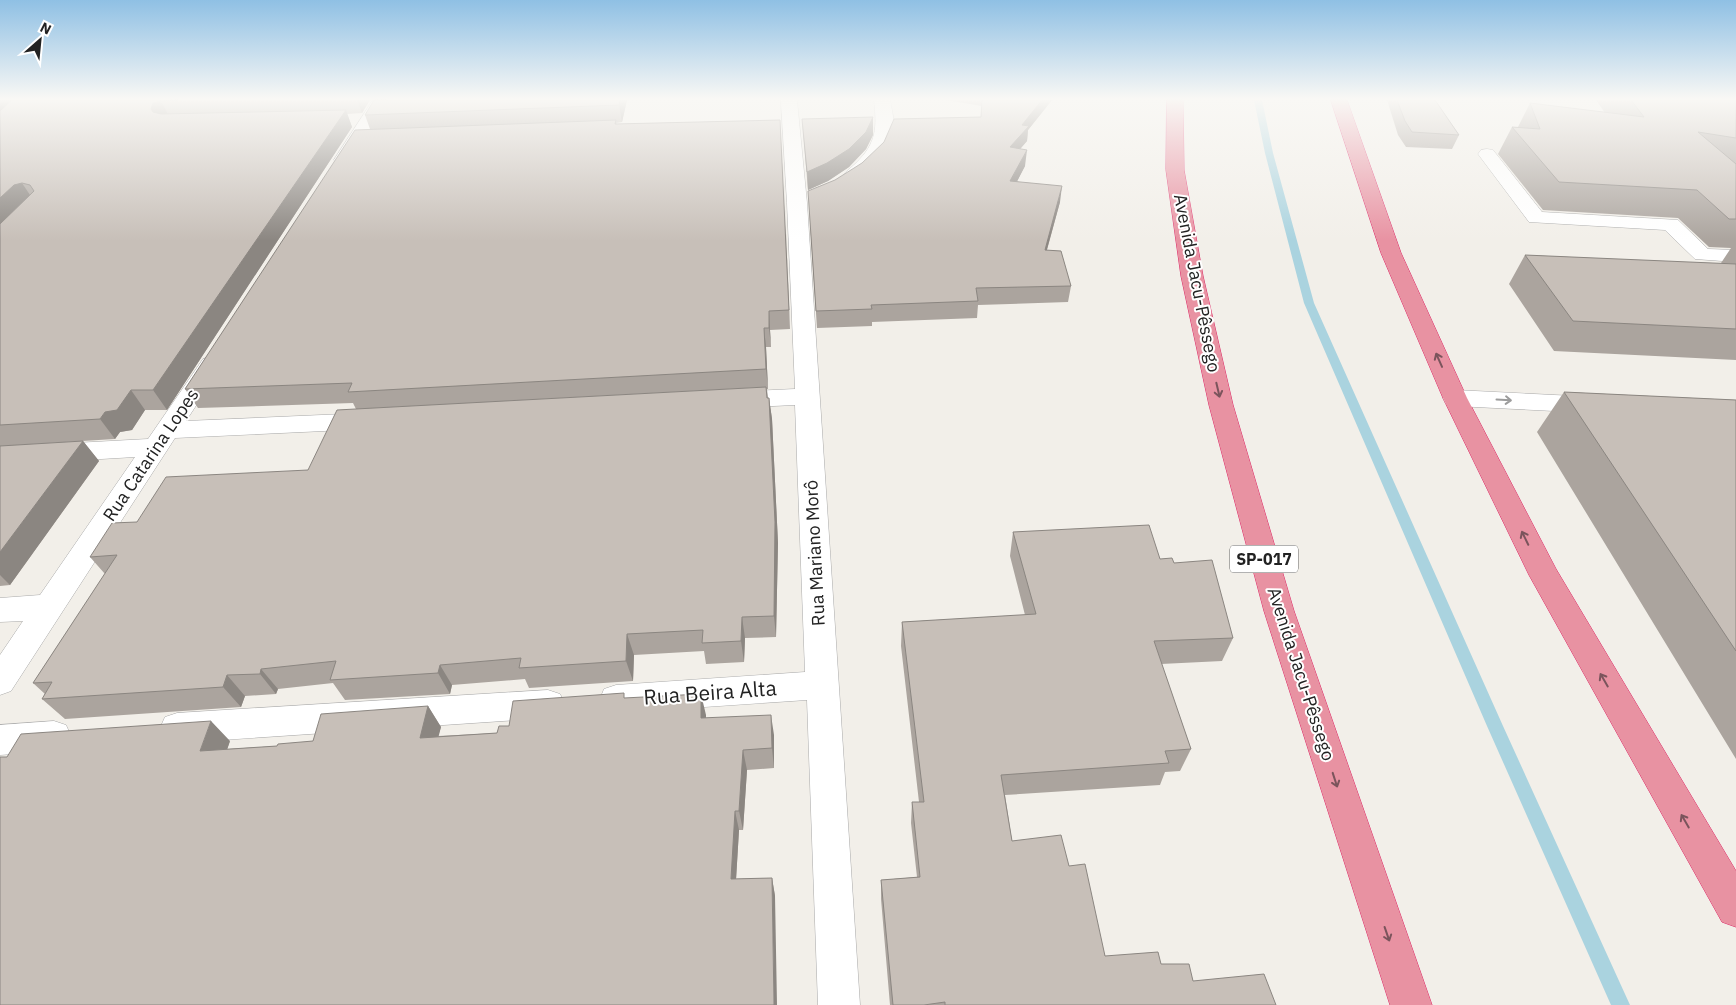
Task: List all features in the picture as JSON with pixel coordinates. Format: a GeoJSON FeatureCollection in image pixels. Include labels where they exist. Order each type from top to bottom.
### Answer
{"type":"FeatureCollection","features":[{"type":"Feature","properties":{"kind":"highway","name":"Avenida Jacu-Pêssego"},"geometry":{"type":"LineString","coordinates":[[1175,147],[1175,170],[1192,276],[1221,406],[1279,611],[1411,1005]]}},
{"type":"Feature","properties":{"kind":"highway"},"geometry":{"type":"LineString","coordinates":[[1355,147],[1391,252],[1456,398],[1544,575],[1736,908]]}},
{"type":"Feature","properties":{"kind":"street"},"geometry":{"type":"LineString","coordinates":[[329,181],[351,147]]}},
{"type":"Feature","properties":{"kind":"street","name":"Rua Mariano Morô"},"geometry":{"type":"LineString","coordinates":[[792,147],[805,200],[807,396],[839,1005]]}},
{"type":"Feature","properties":{"kind":"street"},"geometry":{"type":"LineString","coordinates":[[838,186],[870,160],[877,147]]}},
{"type":"Feature","properties":{"kind":"street"},"geometry":{"type":"LineString","coordinates":[[1487,154],[1536,218],[1671,224],[1702,255],[1736,256]]}},
{"type":"Feature","properties":{"kind":"street","name":"Rua Catarina Lopes"},"geometry":{"type":"LineString","coordinates":[[0,681],[163,439],[222,347]]}},
{"type":"Feature","properties":{"kind":"street"},"geometry":{"type":"LineString","coordinates":[[708,402],[807,396]]}},
{"type":"Feature","properties":{"kind":"street"},"geometry":{"type":"LineString","coordinates":[[1456,398],[1620,406]]}},
{"type":"Feature","properties":{"kind":"street"},"geometry":{"type":"LineString","coordinates":[[0,456],[163,439],[393,419]]}},
{"type":"Feature","properties":{"kind":"street"},"geometry":{"type":"LineString","coordinates":[[0,610],[50,607]]}},
{"type":"Feature","properties":{"kind":"street","name":"Rua Beira Alta"},"geometry":{"type":"LineString","coordinates":[[144,730],[822,685]]}},
{"type":"Feature","properties":{"kind":"street"},"geometry":{"type":"LineString","coordinates":[[0,740],[84,734]]}},
{"type":"Feature","properties":{"kind":"street"},"geometry":{"type":"LineString","coordinates":[[1704,854],[1736,897]]}},
{"type":"Feature","properties":{"kind":"building"},"geometry":{"type":"Polygon","coordinates":[[[0,147],[321,147],[153,390],[131,390],[117,410],[105,412],[100,419],[0,425],[0,224],[34,191],[30,185],[22,183],[14,185],[0,198],[0,147]]]}},
{"type":"Feature","properties":{"kind":"building"},"geometry":{"type":"Polygon","coordinates":[[[344,147],[781,147],[789,310],[769,311],[769,328],[764,328],[766,369],[348,392],[352,383],[185,389],[344,147]]]}},
{"type":"Feature","properties":{"kind":"building"},"geometry":{"type":"Polygon","coordinates":[[[805,147],[851,147],[827,163],[807,172],[805,147]]]}},
{"type":"Feature","properties":{"kind":"building"},"geometry":{"type":"Polygon","coordinates":[[[879,147],[1010,147],[1027,150],[1010,181],[1062,186],[1045,250],[1061,251],[1071,286],[976,288],[978,301],[871,305],[872,309],[816,311],[808,191],[835,180],[862,163],[879,147]]]}},
{"type":"Feature","properties":{"kind":"building"},"geometry":{"type":"Polygon","coordinates":[[[1529,147],[1716,147],[1736,164],[1736,219],[1729,219],[1697,190],[1559,182],[1529,147]]]}},
{"type":"Feature","properties":{"kind":"building"},"geometry":{"type":"Polygon","coordinates":[[[1525,255],[1736,264],[1736,329],[1573,321],[1525,255]]]}},
{"type":"Feature","properties":{"kind":"building"},"geometry":{"type":"Polygon","coordinates":[[[766,387],[767,398],[769,398],[775,522],[774,616],[742,617],[741,641],[702,643],[703,630],[627,634],[626,661],[519,668],[521,658],[440,665],[438,673],[330,680],[336,661],[261,669],[260,674],[227,675],[223,687],[42,699],[52,682],[33,683],[117,555],[90,557],[112,523],[137,522],[166,477],[308,470],[337,410],[766,387]]]}},
{"type":"Feature","properties":{"kind":"building"},"geometry":{"type":"Polygon","coordinates":[[[1564,392],[1736,400],[1736,651],[1564,392]]]}},
{"type":"Feature","properties":{"kind":"building"},"geometry":{"type":"Polygon","coordinates":[[[83,441],[0,552],[0,446],[83,441]]]}},
{"type":"Feature","properties":{"kind":"building"},"geometry":{"type":"Polygon","coordinates":[[[1149,525],[1160,559],[1172,558],[1174,563],[1212,560],[1233,638],[1154,641],[1191,749],[1165,751],[1169,763],[1001,775],[1012,841],[1061,835],[1069,866],[1085,864],[1105,956],[1158,952],[1161,964],[1189,964],[1193,981],[1264,974],[1276,1005],[945,1005],[945,1002],[924,1005],[893,1005],[881,880],[920,877],[912,802],[924,802],[902,622],[1036,614],[1013,532],[1149,525]]]}},
{"type":"Feature","properties":{"kind":"building"},"geometry":{"type":"Polygon","coordinates":[[[624,693],[624,698],[701,694],[701,718],[771,715],[772,748],[743,750],[739,811],[735,811],[731,879],[772,878],[774,1005],[0,1005],[0,757],[7,757],[21,734],[211,721],[200,751],[277,746],[278,744],[313,741],[321,714],[428,706],[420,738],[497,733],[499,726],[509,726],[513,701],[624,693]]]}},
{"type":"Feature","properties":{"kind":"waterway"},"geometry":{"type":"LineString","coordinates":[[1268,147],[1309,303],[1495,726],[1621,1005]]}}]}
